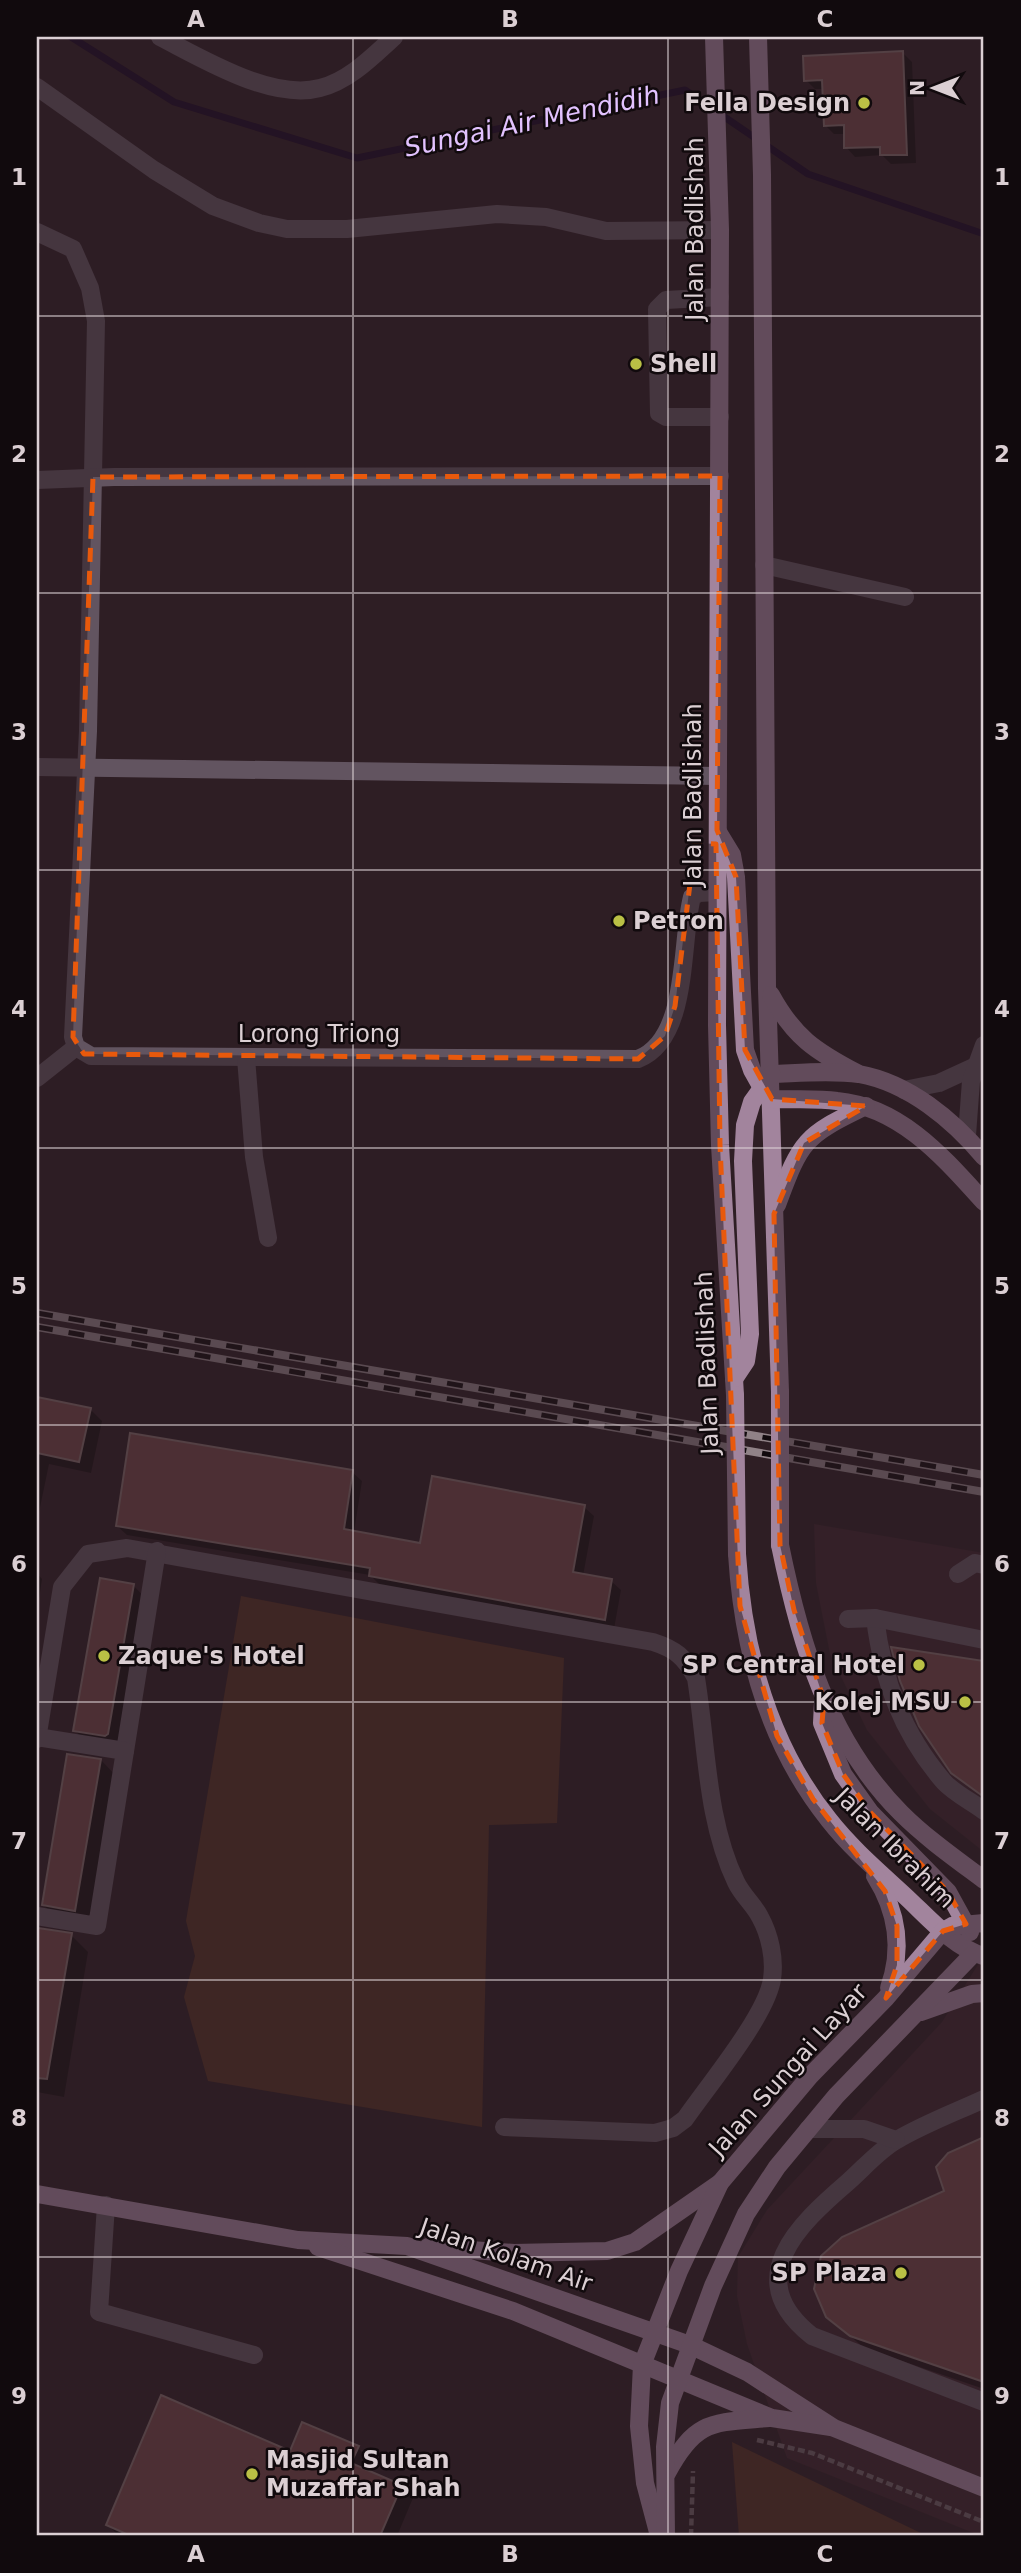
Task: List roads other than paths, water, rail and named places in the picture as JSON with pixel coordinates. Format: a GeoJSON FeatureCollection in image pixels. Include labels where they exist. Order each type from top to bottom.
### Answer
{"type":"FeatureCollection","features":[{"type":"Feature","properties":{"kind":"main road","name":"Jalan Badlishah"},"geometry":{"type":"LineString","coordinates":[[714,37],[718,91],[720,230],[716,892],[720,1145],[734,1387],[737,1554]]}},
{"type":"Feature","properties":{"kind":"main road"},"geometry":{"type":"LineString","coordinates":[[758,37],[762,175],[768,1087],[774,1214]]}},
{"type":"Feature","properties":{"kind":"main road"},"geometry":{"type":"LineString","coordinates":[[717,830],[732,855],[736,877],[743,1034],[752,1070],[768,1087],[866,1106],[917,1134],[984,1202]]}},
{"type":"Feature","properties":{"kind":"main road"},"geometry":{"type":"LineString","coordinates":[[767,988],[784,1019],[809,1046],[860,1074],[904,1090],[967,1135],[984,1157]]}},
{"type":"Feature","properties":{"kind":"main road"},"geometry":{"type":"LineString","coordinates":[[768,1087],[860,1074]]}},
{"type":"Feature","properties":{"kind":"main road"},"geometry":{"type":"LineString","coordinates":[[734,1387],[746,1361],[750,1334],[743,1161],[745,1125],[768,1087]]}},
{"type":"Feature","properties":{"kind":"main road"},"geometry":{"type":"LineString","coordinates":[[774,1214],[804,1143],[824,1126],[866,1106]]}},
{"type":"Feature","properties":{"kind":"main road","name":"Jalan Ibrahim"},"geometry":{"type":"LineString","coordinates":[[774,1214],[780,1392],[780,1545],[793,1611],[824,1700],[857,1759],[894,1805],[941,1848],[984,1880]]}},
{"type":"Feature","properties":{"kind":"main road","name":"Jalan Ibrahim"},"geometry":{"type":"LineString","coordinates":[[737,1554],[740,1606],[747,1643],[777,1736],[813,1799],[866,1860],[943,1931],[979,1955]]}},
{"type":"Feature","properties":{"kind":"main road"},"geometry":{"type":"LineString","coordinates":[[666,2536],[666,2429],[677,2378],[746,2214],[808,2129],[914,2015],[979,1955],[974,1938],[948,1892],[870,1812],[843,1774],[822,1723],[824,1700]]}},
{"type":"Feature","properties":{"kind":"main road"},"geometry":{"type":"LineString","coordinates":[[866,1860],[885,1891],[897,1926],[897,1965],[886,1998]]}},
{"type":"Feature","properties":{"kind":"main road"},"geometry":{"type":"LineString","coordinates":[[943,1931],[966,1924],[984,1923]]}},
{"type":"Feature","properties":{"kind":"main road","name":"Jalan Sungai Layar"},"geometry":{"type":"LineString","coordinates":[[659,2536],[645,2483],[639,2426],[642,2365],[720,2183],[810,2076],[886,1998],[943,1931]]}},
{"type":"Feature","properties":{"kind":"main road"},"geometry":{"type":"LineString","coordinates":[[914,2015],[972,1994],[984,1993]]}},
{"type":"Feature","properties":{"kind":"main road"},"geometry":{"type":"LineString","coordinates":[[407,2246],[514,2253],[607,2251],[635,2242],[720,2183]]}},
{"type":"Feature","properties":{"kind":"main road","name":"Jalan Kolam Air"},"geometry":{"type":"LineString","coordinates":[[37,2193],[298,2240],[407,2246],[690,2345],[747,2372],[834,2428]]}},
{"type":"Feature","properties":{"kind":"main road","name":"Jalan Kolam Air"},"geometry":{"type":"LineString","coordinates":[[298,2240],[513,2311],[772,2418]]}},
{"type":"Feature","properties":{"kind":"main road"},"geometry":{"type":"LineString","coordinates":[[667,2473],[681,2447],[702,2429],[716,2423],[772,2418],[834,2428],[984,2488]]}},
{"type":"Feature","properties":{"kind":"street"},"geometry":{"type":"LineString","coordinates":[[160,37],[215,65],[293,92],[321,88],[352,73],[394,37]]}},
{"type":"Feature","properties":{"kind":"street"},"geometry":{"type":"LineString","coordinates":[[37,87],[154,170],[213,206],[259,223],[318,231],[522,214],[614,232],[720,230]]}},
{"type":"Feature","properties":{"kind":"street"},"geometry":{"type":"LineString","coordinates":[[37,232],[73,249],[90,288],[97,352],[86,769],[73,1037],[76,1047],[37,1078]]}},
{"type":"Feature","properties":{"kind":"street"},"geometry":{"type":"LineString","coordinates":[[720,297],[666,300],[659,304],[657,405],[659,414],[666,417],[720,416]]}},
{"type":"Feature","properties":{"kind":"street"},"geometry":{"type":"LineString","coordinates":[[37,480],[93,477],[720,476]]}},
{"type":"Feature","properties":{"kind":"street"},"geometry":{"type":"LineString","coordinates":[[764,565],[905,597]]}},
{"type":"Feature","properties":{"kind":"street"},"geometry":{"type":"LineString","coordinates":[[37,768],[718,776]]}},
{"type":"Feature","properties":{"kind":"street","name":"Lorong Triong"},"geometry":{"type":"LineString","coordinates":[[76,1047],[91,1056],[638,1059],[649,1055],[665,1036],[680,981],[692,897],[699,893],[716,892]]}},
{"type":"Feature","properties":{"kind":"street"},"geometry":{"type":"LineString","coordinates":[[967,1135],[968,1099],[984,1045]]}},
{"type":"Feature","properties":{"kind":"street"},"geometry":{"type":"LineString","coordinates":[[246,1058],[254,1157],[268,1238]]}},
{"type":"Feature","properties":{"kind":"street"},"geometry":{"type":"LineString","coordinates":[[904,1090],[939,1083],[976,1066]]}},
{"type":"Feature","properties":{"kind":"street"},"geometry":{"type":"LineString","coordinates":[[125,1751],[37,1738],[62,1587],[88,1554],[127,1548],[157,1551],[653,1642],[673,1648],[687,1662],[696,1678],[724,1851],[736,1884],[760,1916],[767,1934],[773,1957],[772,1981],[765,2000],[685,2119],[673,2128],[655,2133],[504,2127]]}},
{"type":"Feature","properties":{"kind":"street"},"geometry":{"type":"LineString","coordinates":[[37,1916],[97,1926],[157,1551]]}},
{"type":"Feature","properties":{"kind":"street"},"geometry":{"type":"LineString","coordinates":[[958,1574],[975,1563],[984,1564]]}},
{"type":"Feature","properties":{"kind":"street"},"geometry":{"type":"LineString","coordinates":[[875,1618],[879,1649],[895,1708],[945,1783],[984,1811]]}},
{"type":"Feature","properties":{"kind":"street"},"geometry":{"type":"LineString","coordinates":[[848,1619],[875,1618],[984,1640]]}},
{"type":"Feature","properties":{"kind":"street"},"geometry":{"type":"LineString","coordinates":[[984,2099],[895,2140],[813,2212],[792,2239],[781,2261],[778,2283],[782,2301],[792,2320],[812,2336],[984,2402]]}},
{"type":"Feature","properties":{"kind":"street"},"geometry":{"type":"LineString","coordinates":[[808,2129],[864,2129],[895,2140]]}},
{"type":"Feature","properties":{"kind":"street"},"geometry":{"type":"LineString","coordinates":[[106,2206],[99,2312],[254,2356]]}},
{"type":"Feature","properties":{"kind":"waterway","name":"Sungai Air Mendidih"},"geometry":{"type":"LineString","coordinates":[[71,37],[174,102],[357,158],[685,90],[808,174],[984,234]]}},
{"type":"Feature","properties":{"kind":"railway"},"geometry":{"type":"LineString","coordinates":[[37,1313],[984,1475]]}},
{"type":"Feature","properties":{"kind":"railway"},"geometry":{"type":"LineString","coordinates":[[37,1327],[984,1492]]}},
{"type":"Feature","properties":{"kind":"place","name":"Fella Design"},"geometry":{"type":"Point","coordinates":[864,103]}},
{"type":"Feature","properties":{"kind":"place","name":"Shell"},"geometry":{"type":"Point","coordinates":[636,364]}},
{"type":"Feature","properties":{"kind":"place","name":"Petron"},"geometry":{"type":"Point","coordinates":[619,921]}},
{"type":"Feature","properties":{"kind":"place","name":"Zaque's Hotel"},"geometry":{"type":"Point","coordinates":[104,1656]}},
{"type":"Feature","properties":{"kind":"place","name":"SP Central Hotel"},"geometry":{"type":"Point","coordinates":[919,1665]}},
{"type":"Feature","properties":{"kind":"place","name":"Kolej MSU"},"geometry":{"type":"Point","coordinates":[965,1702]}},
{"type":"Feature","properties":{"kind":"place","name":"SP Plaza"},"geometry":{"type":"Point","coordinates":[901,2273]}},
{"type":"Feature","properties":{"kind":"place","name":"Masjid Sultan Muzaffar Shah"},"geometry":{"type":"Point","coordinates":[252,2474]}}]}
